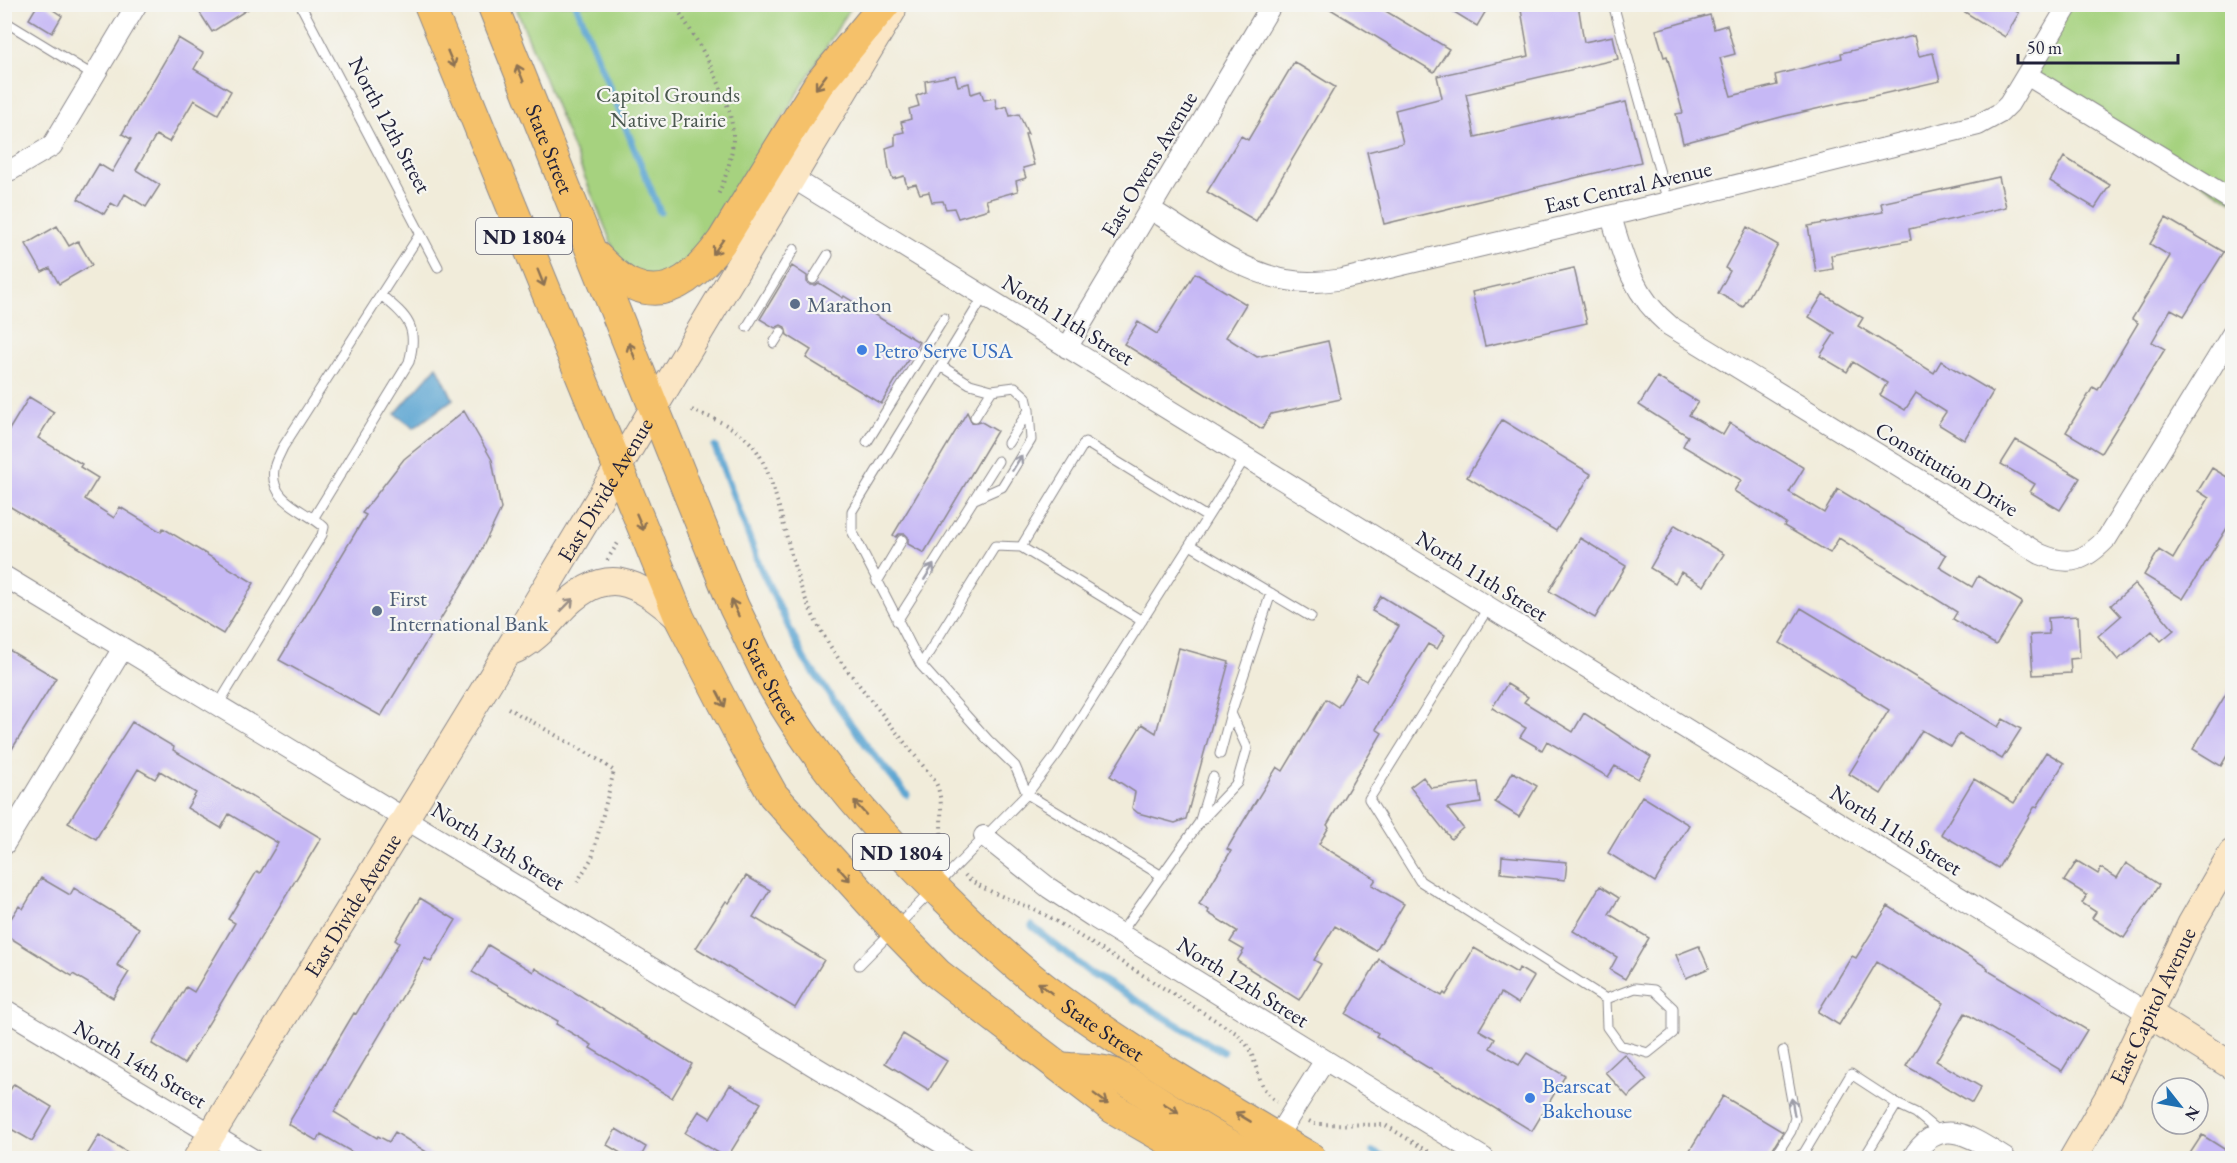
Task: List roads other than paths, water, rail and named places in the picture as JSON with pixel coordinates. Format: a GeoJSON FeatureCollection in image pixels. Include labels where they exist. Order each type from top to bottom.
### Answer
{"type":"FeatureCollection","features":[{"type":"Feature","properties":{"kind":"main road","name":"ND 1804"},"geometry":{"type":"LineString","coordinates":[[429,4],[680,619],[745,746],[773,795],[893,928],[938,974],[1114,1108],[1199,1158]]}},
{"type":"Feature","properties":{"kind":"main road","name":"State Street"},"geometry":{"type":"LineString","coordinates":[[492,4],[654,405],[675,465],[734,607],[772,685],[808,741],[851,798],[935,888],[989,941],[1054,995],[1144,1057],[1311,1158]]}},
{"type":"Feature","properties":{"kind":"main road"},"geometry":{"type":"LineString","coordinates":[[593,254],[633,285],[650,289],[666,288],[684,281],[706,263],[722,241],[818,85],[885,4]]}},
{"type":"Feature","properties":{"kind":"main road"},"geometry":{"type":"LineString","coordinates":[[1060,1067],[1112,1072],[1223,1140],[1244,1150],[1254,1153],[1266,1148],[1276,1138]]}},
{"type":"Feature","properties":{"kind":"street"},"geometry":{"type":"LineString","coordinates":[[4,170],[11,170],[52,146],[137,4]]}},
{"type":"Feature","properties":{"kind":"street","name":"East Divide Avenue"},"geometry":{"type":"LineString","coordinates":[[197,1158],[506,654],[896,4]]}},
{"type":"Feature","properties":{"kind":"street","name":"East Owens Avenue"},"geometry":{"type":"LineString","coordinates":[[1067,348],[1272,4]]}},
{"type":"Feature","properties":{"kind":"street","name":"East Central Avenue"},"geometry":{"type":"LineString","coordinates":[[1150,209],[1251,269],[1287,280],[1316,282],[1343,279],[1611,216],[1978,125],[2000,113],[2009,104],[2069,4]]}},
{"type":"Feature","properties":{"kind":"street"},"geometry":{"type":"LineString","coordinates":[[2027,75],[2232,200]]}},
{"type":"Feature","properties":{"kind":"street","name":"North 11th Street"},"geometry":{"type":"LineString","coordinates":[[791,177],[2149,1014]]}},
{"type":"Feature","properties":{"kind":"street","name":"Constitution Drive"},"geometry":{"type":"LineString","coordinates":[[1611,216],[1623,258],[1634,284],[1651,309],[1670,326],[2040,554],[2062,561],[2073,561],[2086,557],[2107,538],[2232,334]]}},
{"type":"Feature","properties":{"kind":"street","name":"North 13th Street"},"geometry":{"type":"LineString","coordinates":[[4,576],[966,1158]]}},
{"type":"Feature","properties":{"kind":"street"},"geometry":{"type":"LineString","coordinates":[[506,654],[532,640],[583,591],[593,585],[612,581],[642,588],[680,619]]}},
{"type":"Feature","properties":{"kind":"street"},"geometry":{"type":"LineString","coordinates":[[4,845],[123,648]]}},
{"type":"Feature","properties":{"kind":"street","name":"North 12th Street"},"geometry":{"type":"LineString","coordinates":[[984,836],[1049,888],[1120,934],[1484,1158]]}},
{"type":"Feature","properties":{"kind":"street","name":"East Capitol Avenue"},"geometry":{"type":"LineString","coordinates":[[2073,1158],[2109,1096],[2191,924],[2232,853]]}},
{"type":"Feature","properties":{"kind":"street","name":"North 14th Street"},"geometry":{"type":"LineString","coordinates":[[4,1009],[251,1158]]}},
{"type":"Feature","properties":{"kind":"street"},"geometry":{"type":"LineString","coordinates":[[2149,1014],[2232,1066]]}},
{"type":"Feature","properties":{"kind":"street"},"geometry":{"type":"LineString","coordinates":[[1276,1138],[1325,1060]]}},
{"type":"Feature","properties":{"kind":"street"},"geometry":{"type":"LineString","coordinates":[[1912,1158],[1922,1145],[1940,1133],[1952,1131],[1963,1134],[2005,1158]]}},
{"type":"Feature","properties":{"kind":"lane","name":"North 12th Street"},"geometry":{"type":"LineString","coordinates":[[300,4],[438,267]]}},
{"type":"Feature","properties":{"kind":"lane"},"geometry":{"type":"LineString","coordinates":[[1613,4],[1668,202]]}},
{"type":"Feature","properties":{"kind":"lane"},"geometry":{"type":"LineString","coordinates":[[4,21],[94,76]]}},
{"type":"Feature","properties":{"kind":"lane"},"geometry":{"type":"LineString","coordinates":[[218,705],[322,535],[324,527],[282,498],[275,482],[274,469],[283,447],[420,234]]}},
{"type":"Feature","properties":{"kind":"lane"},"geometry":{"type":"LineString","coordinates":[[747,327],[794,249]]}},
{"type":"Feature","properties":{"kind":"lane"},"geometry":{"type":"LineString","coordinates":[[813,279],[828,255]]}},
{"type":"Feature","properties":{"kind":"lane"},"geometry":{"type":"LineString","coordinates":[[313,519],[409,362],[413,347],[413,332],[401,311],[381,295]]}},
{"type":"Feature","properties":{"kind":"lane"},"geometry":{"type":"LineString","coordinates":[[984,296],[852,511],[852,531],[921,665],[1014,766],[1027,794],[1162,876]]}},
{"type":"Feature","properties":{"kind":"lane"},"geometry":{"type":"LineString","coordinates":[[867,442],[944,318]]}},
{"type":"Feature","properties":{"kind":"lane"},"geometry":{"type":"LineString","coordinates":[[774,343],[781,332]]}},
{"type":"Feature","properties":{"kind":"lane"},"geometry":{"type":"LineString","coordinates":[[941,366],[970,384],[992,390],[1015,387],[1026,397],[1030,440],[1002,487],[975,499]]}},
{"type":"Feature","properties":{"kind":"lane"},"geometry":{"type":"LineString","coordinates":[[975,417],[992,390]]}},
{"type":"Feature","properties":{"kind":"lane"},"geometry":{"type":"LineString","coordinates":[[1008,443],[1029,410]]}},
{"type":"Feature","properties":{"kind":"lane"},"geometry":{"type":"LineString","coordinates":[[1021,546],[1085,442],[1207,517]]}},
{"type":"Feature","properties":{"kind":"lane"},"geometry":{"type":"LineString","coordinates":[[859,965],[1027,794],[1058,753],[1245,458]]}},
{"type":"Feature","properties":{"kind":"lane"},"geometry":{"type":"LineString","coordinates":[[897,621],[998,461]]}},
{"type":"Feature","properties":{"kind":"lane"},"geometry":{"type":"LineString","coordinates":[[877,582],[902,540]]}},
{"type":"Feature","properties":{"kind":"lane"},"geometry":{"type":"LineString","coordinates":[[1190,545],[1311,617]]}},
{"type":"Feature","properties":{"kind":"lane"},"geometry":{"type":"LineString","coordinates":[[921,665],[995,546],[1021,546],[1142,621]]}},
{"type":"Feature","properties":{"kind":"lane"},"geometry":{"type":"LineString","coordinates":[[1220,754],[1270,593]]}},
{"type":"Feature","properties":{"kind":"lane"},"geometry":{"type":"LineString","coordinates":[[1488,608],[1369,800],[1420,881],[1606,999]]}},
{"type":"Feature","properties":{"kind":"lane"},"geometry":{"type":"LineString","coordinates":[[1120,934],[1200,823],[1237,783],[1247,748],[1231,713]]}},
{"type":"Feature","properties":{"kind":"lane"},"geometry":{"type":"LineString","coordinates":[[1200,823],[1213,777]]}},
{"type":"Feature","properties":{"kind":"lane"},"geometry":{"type":"LineString","coordinates":[[1635,988],[1654,990],[1673,1008],[1672,1033],[1648,1053],[1620,1045],[1607,1027],[1606,999],[1635,988]]}},
{"type":"Feature","properties":{"kind":"lane"},"geometry":{"type":"LineString","coordinates":[[1774,1158],[1791,1131],[1795,1118],[1783,1051]]}},
{"type":"Feature","properties":{"kind":"lane"},"geometry":{"type":"LineString","coordinates":[[1796,1158],[1804,1153],[1851,1074],[1897,1104],[1916,1113],[1940,1133]]}},
{"type":"Feature","properties":{"kind":"lane"},"geometry":{"type":"LineString","coordinates":[[1864,1158],[1897,1104]]}},
{"type":"Feature","properties":{"kind":"water"},"geometry":{"type":"Polygon","coordinates":[[[437,366],[453,399],[414,428],[395,414],[437,366]]]}},
{"type":"Feature","properties":{"kind":"waterway"},"geometry":{"type":"LineString","coordinates":[[576,4],[660,212]]}},
{"type":"Feature","properties":{"kind":"waterway"},"geometry":{"type":"LineString","coordinates":[[715,447],[761,569],[804,659],[866,745],[907,795]]}},
{"type":"Feature","properties":{"kind":"waterway"},"geometry":{"type":"LineString","coordinates":[[1032,926],[1089,972],[1223,1052]]}},
{"type":"Feature","properties":{"kind":"waterway"},"geometry":{"type":"LineString","coordinates":[[1373,1152],[1384,1158]]}},
{"type":"Feature","properties":{"kind":"place","name":"Marathon"},"geometry":{"type":"Point","coordinates":[795,304]}},
{"type":"Feature","properties":{"kind":"place","name":"Petro Serve USA"},"geometry":{"type":"Point","coordinates":[862,350]}},
{"type":"Feature","properties":{"kind":"place","name":"First International Bank"},"geometry":{"type":"Point","coordinates":[377,611]}},
{"type":"Feature","properties":{"kind":"place","name":"Bearscat Bakehouse"},"geometry":{"type":"Point","coordinates":[1530,1098]}},
{"type":"Feature","properties":{"kind":"park label","name":"Capitol Grounds Native Prairie"},"geometry":{"type":"Point","coordinates":[668,106]}}]}
